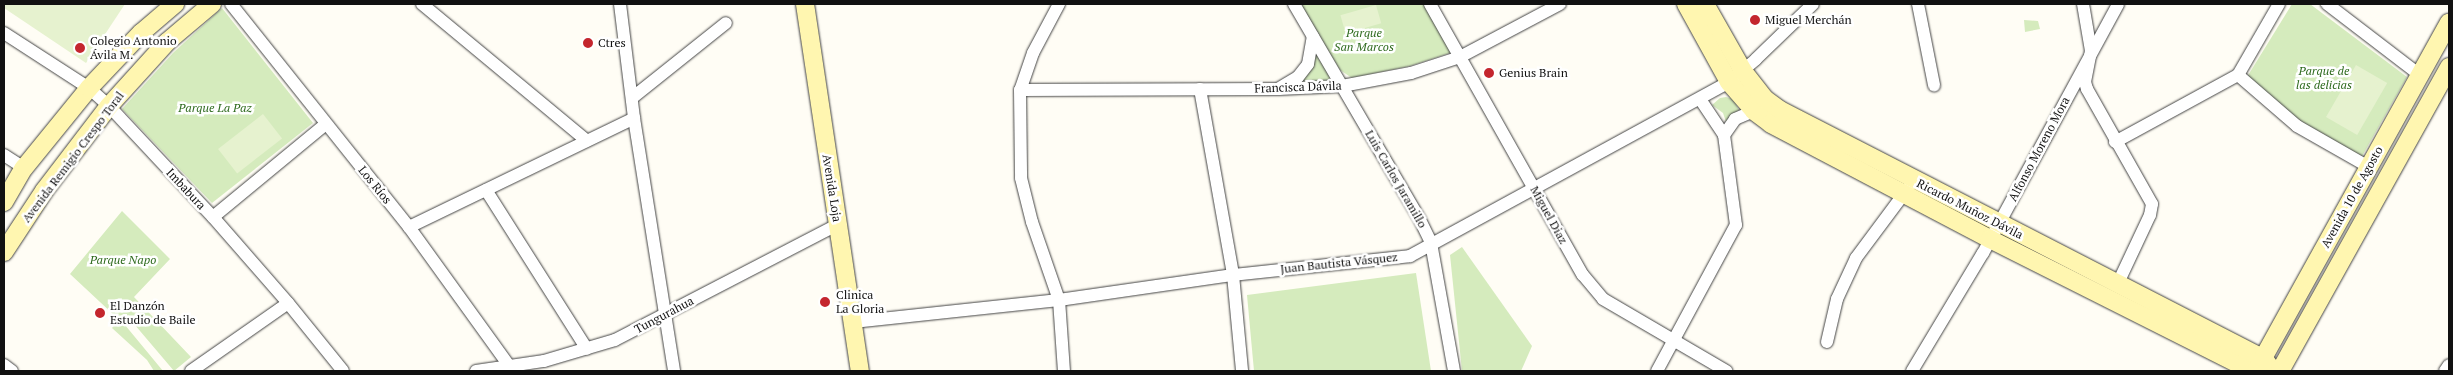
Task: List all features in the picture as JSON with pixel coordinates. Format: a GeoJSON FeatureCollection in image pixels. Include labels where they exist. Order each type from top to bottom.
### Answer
{"type":"FeatureCollection","features":[{"type":"Feature","properties":{"kind":"main road"},"geometry":{"type":"LineString","coordinates":[[4,202],[24,168],[89,88],[141,33],[175,4]]}},
{"type":"Feature","properties":{"kind":"main road","name":"Avenida Remigio Crespo Toral"},"geometry":{"type":"LineString","coordinates":[[4,252],[44,191],[109,106],[167,42],[212,4]]}},
{"type":"Feature","properties":{"kind":"main road","name":"Avenida Loja"},"geometry":{"type":"LineString","coordinates":[[805,4],[860,371]]}},
{"type":"Feature","properties":{"kind":"main road","name":"Ricardo Muñoz Dávila"},"geometry":{"type":"LineString","coordinates":[[1686,4],[1729,82],[1754,111],[1771,124],[1909,187],[2261,368]]}},
{"type":"Feature","properties":{"kind":"main road","name":"Ricardo Muñoz Dávila"},"geometry":{"type":"LineString","coordinates":[[1705,4],[1743,71],[1765,99],[1780,110],[1909,187]]}},
{"type":"Feature","properties":{"kind":"main road","name":"Avenida 10 de Agosto"},"geometry":{"type":"LineString","coordinates":[[2261,368],[2449,23]]}},
{"type":"Feature","properties":{"kind":"main road","name":"Avenida 10 de Agosto"},"geometry":{"type":"LineString","coordinates":[[2280,371],[2449,66]]}},
{"type":"Feature","properties":{"kind":"main road","name":"Ricardo Muñoz Dávila"},"geometry":{"type":"LineString","coordinates":[[1994,231],[2118,283],[2261,368]]}},
{"type":"Feature","properties":{"kind":"street","name":"Los Ríos"},"geometry":{"type":"LineString","coordinates":[[231,4],[409,227],[510,369]]}},
{"type":"Feature","properties":{"kind":"street"},"geometry":{"type":"LineString","coordinates":[[422,4],[587,141]]}},
{"type":"Feature","properties":{"kind":"street"},"geometry":{"type":"LineString","coordinates":[[620,4],[634,118],[674,371]]}},
{"type":"Feature","properties":{"kind":"street"},"geometry":{"type":"LineString","coordinates":[[1060,4],[1033,53],[1020,90],[1021,178],[1032,222],[1059,300],[1064,371]]}},
{"type":"Feature","properties":{"kind":"street","name":"Luis Carlos Jaramillo"},"geometry":{"type":"LineString","coordinates":[[1294,4],[1420,220],[1431,243],[1454,371]]}},
{"type":"Feature","properties":{"kind":"street","name":"Miguel Diaz"},"geometry":{"type":"LineString","coordinates":[[1430,4],[1583,275],[1603,299],[1726,371]]}},
{"type":"Feature","properties":{"kind":"street","name":"Francisca Dávila"},"geometry":{"type":"LineString","coordinates":[[1020,90],[1278,89],[1342,86],[1411,73],[1460,57],[1560,4]]}},
{"type":"Feature","properties":{"kind":"street","name":"Juan Bautista Vásquez"},"geometry":{"type":"LineString","coordinates":[[853,322],[1059,300],[1233,275],[1410,256],[1729,82],[1813,4]]}},
{"type":"Feature","properties":{"kind":"street"},"geometry":{"type":"LineString","coordinates":[[1918,4],[1934,85]]}},
{"type":"Feature","properties":{"kind":"street"},"geometry":{"type":"LineString","coordinates":[[2083,4],[2091,51],[2086,86],[2115,142],[2152,204],[2150,215],[2118,283]]}},
{"type":"Feature","properties":{"kind":"street","name":"Alfonso Moreno Mora"},"geometry":{"type":"LineString","coordinates":[[1912,371],[1994,231],[2118,4]]}},
{"type":"Feature","properties":{"kind":"street"},"geometry":{"type":"LineString","coordinates":[[2115,142],[2238,75],[2279,4]]}},
{"type":"Feature","properties":{"kind":"street"},"geometry":{"type":"LineString","coordinates":[[2328,4],[2361,32],[2420,75]]}},
{"type":"Feature","properties":{"kind":"street"},"geometry":{"type":"LineString","coordinates":[[632,98],[726,23]]}},
{"type":"Feature","properties":{"kind":"street","name":"Imbabura"},"geometry":{"type":"LineString","coordinates":[[4,33],[89,88],[109,106],[213,217],[288,303],[343,371]]}},
{"type":"Feature","properties":{"kind":"street"},"geometry":{"type":"LineString","coordinates":[[1278,89],[1298,77],[1308,64],[1313,36]]}},
{"type":"Feature","properties":{"kind":"street"},"geometry":{"type":"LineString","coordinates":[[2238,75],[2297,126],[2369,167]]}},
{"type":"Feature","properties":{"kind":"street"},"geometry":{"type":"LineString","coordinates":[[1200,89],[1233,275],[1242,371]]}},
{"type":"Feature","properties":{"kind":"street"},"geometry":{"type":"LineString","coordinates":[[1657,371],[1735,230],[1736,214],[1724,135],[1700,99]]}},
{"type":"Feature","properties":{"kind":"street"},"geometry":{"type":"LineString","coordinates":[[1724,135],[1735,119],[1754,111]]}},
{"type":"Feature","properties":{"kind":"street"},"geometry":{"type":"LineString","coordinates":[[409,227],[634,118]]}},
{"type":"Feature","properties":{"kind":"street"},"geometry":{"type":"LineString","coordinates":[[213,217],[326,124]]}},
{"type":"Feature","properties":{"kind":"street"},"geometry":{"type":"LineString","coordinates":[[4,155],[24,168]]}},
{"type":"Feature","properties":{"kind":"street"},"geometry":{"type":"LineString","coordinates":[[1827,342],[1837,299],[1856,258],[1871,235],[1909,187]]}},
{"type":"Feature","properties":{"kind":"street"},"geometry":{"type":"LineString","coordinates":[[486,190],[587,349]]}},
{"type":"Feature","properties":{"kind":"street","name":"Tungurahua"},"geometry":{"type":"LineString","coordinates":[[476,371],[510,369],[615,340],[838,224]]}},
{"type":"Feature","properties":{"kind":"street"},"geometry":{"type":"LineString","coordinates":[[191,371],[288,303]]}},
{"type":"Feature","properties":{"kind":"street"},"geometry":{"type":"LineString","coordinates":[[4,365],[12,371]]}},
{"type":"Feature","properties":{"kind":"street"},"geometry":{"type":"LineString","coordinates":[[2445,371],[2449,365]]}},
{"type":"Feature","properties":{"kind":"green space","name":"Colegio Antonio Ávila M."},"geometry":{"type":"Polygon","coordinates":[[[4,4],[125,4],[86,63],[4,8],[4,4]]]}},
{"type":"Feature","properties":{"kind":"green space","name":"Parque San Marcos"},"geometry":{"type":"Polygon","coordinates":[[[1300,4],[1426,4],[1453,52],[1410,66],[1352,78],[1340,70],[1300,4]]]}},
{"type":"Feature","properties":{"kind":"green space","name":"Parque de las delicias"},"geometry":{"type":"Polygon","coordinates":[[[2292,4],[2310,4],[2407,77],[2361,158],[2300,124],[2247,77],[2292,4]]]}},
{"type":"Feature","properties":{"kind":"green space"},"geometry":{"type":"Polygon","coordinates":[[[1376,5],[1381,23],[1346,33],[1340,15],[1376,5]]]}},
{"type":"Feature","properties":{"kind":"green space","name":"Parque La Paz"},"geometry":{"type":"Polygon","coordinates":[[[222,8],[313,123],[212,203],[122,109],[173,53],[222,8]]]}},
{"type":"Feature","properties":{"kind":"green space"},"geometry":{"type":"Polygon","coordinates":[[[2024,20],[2038,21],[2040,29],[2025,32],[2024,20]]]}},
{"type":"Feature","properties":{"kind":"green space"},"geometry":{"type":"Polygon","coordinates":[[[1315,45],[1336,83],[1292,85],[1315,45]]]}},
{"type":"Feature","properties":{"kind":"green space"},"geometry":{"type":"Polygon","coordinates":[[[2356,65],[2387,83],[2357,135],[2326,117],[2356,65]]]}},
{"type":"Feature","properties":{"kind":"green space"},"geometry":{"type":"Polygon","coordinates":[[[1720,98],[1733,99],[1739,110],[1726,122],[1723,113],[1712,105],[1720,98]]]}},
{"type":"Feature","properties":{"kind":"green space"},"geometry":{"type":"Polygon","coordinates":[[[263,114],[282,138],[237,174],[218,149],[263,114]]]}},
{"type":"Feature","properties":{"kind":"green space","name":"Parque Napo"},"geometry":{"type":"Polygon","coordinates":[[[122,211],[170,259],[134,297],[191,357],[174,371],[129,318],[115,316],[70,274],[122,211]]]}},
{"type":"Feature","properties":{"kind":"green space"},"geometry":{"type":"Polygon","coordinates":[[[1462,247],[1532,346],[1521,371],[1462,371],[1450,255],[1462,247]]]}},
{"type":"Feature","properties":{"kind":"green space"},"geometry":{"type":"Polygon","coordinates":[[[1416,273],[1431,371],[1254,371],[1247,295],[1416,273]]]}},
{"type":"Feature","properties":{"kind":"green space"},"geometry":{"type":"Polygon","coordinates":[[[117,322],[125,325],[163,371],[154,371],[147,360],[112,328],[117,322]]]}},
{"type":"Feature","properties":{"kind":"place","name":"Miguel Merchán"},"geometry":{"type":"Point","coordinates":[1755,20]}},
{"type":"Feature","properties":{"kind":"place","name":"Ctres"},"geometry":{"type":"Point","coordinates":[588,43]}},
{"type":"Feature","properties":{"kind":"place","name":"Colegio Antonio Ávila M."},"geometry":{"type":"Point","coordinates":[80,48]}},
{"type":"Feature","properties":{"kind":"place","name":"Genius Brain"},"geometry":{"type":"Point","coordinates":[1489,73]}},
{"type":"Feature","properties":{"kind":"place","name":"Clinica La Gloria"},"geometry":{"type":"Point","coordinates":[825,302]}},
{"type":"Feature","properties":{"kind":"place","name":"El Danzón Estudio de Baile"},"geometry":{"type":"Point","coordinates":[100,313]}}]}
